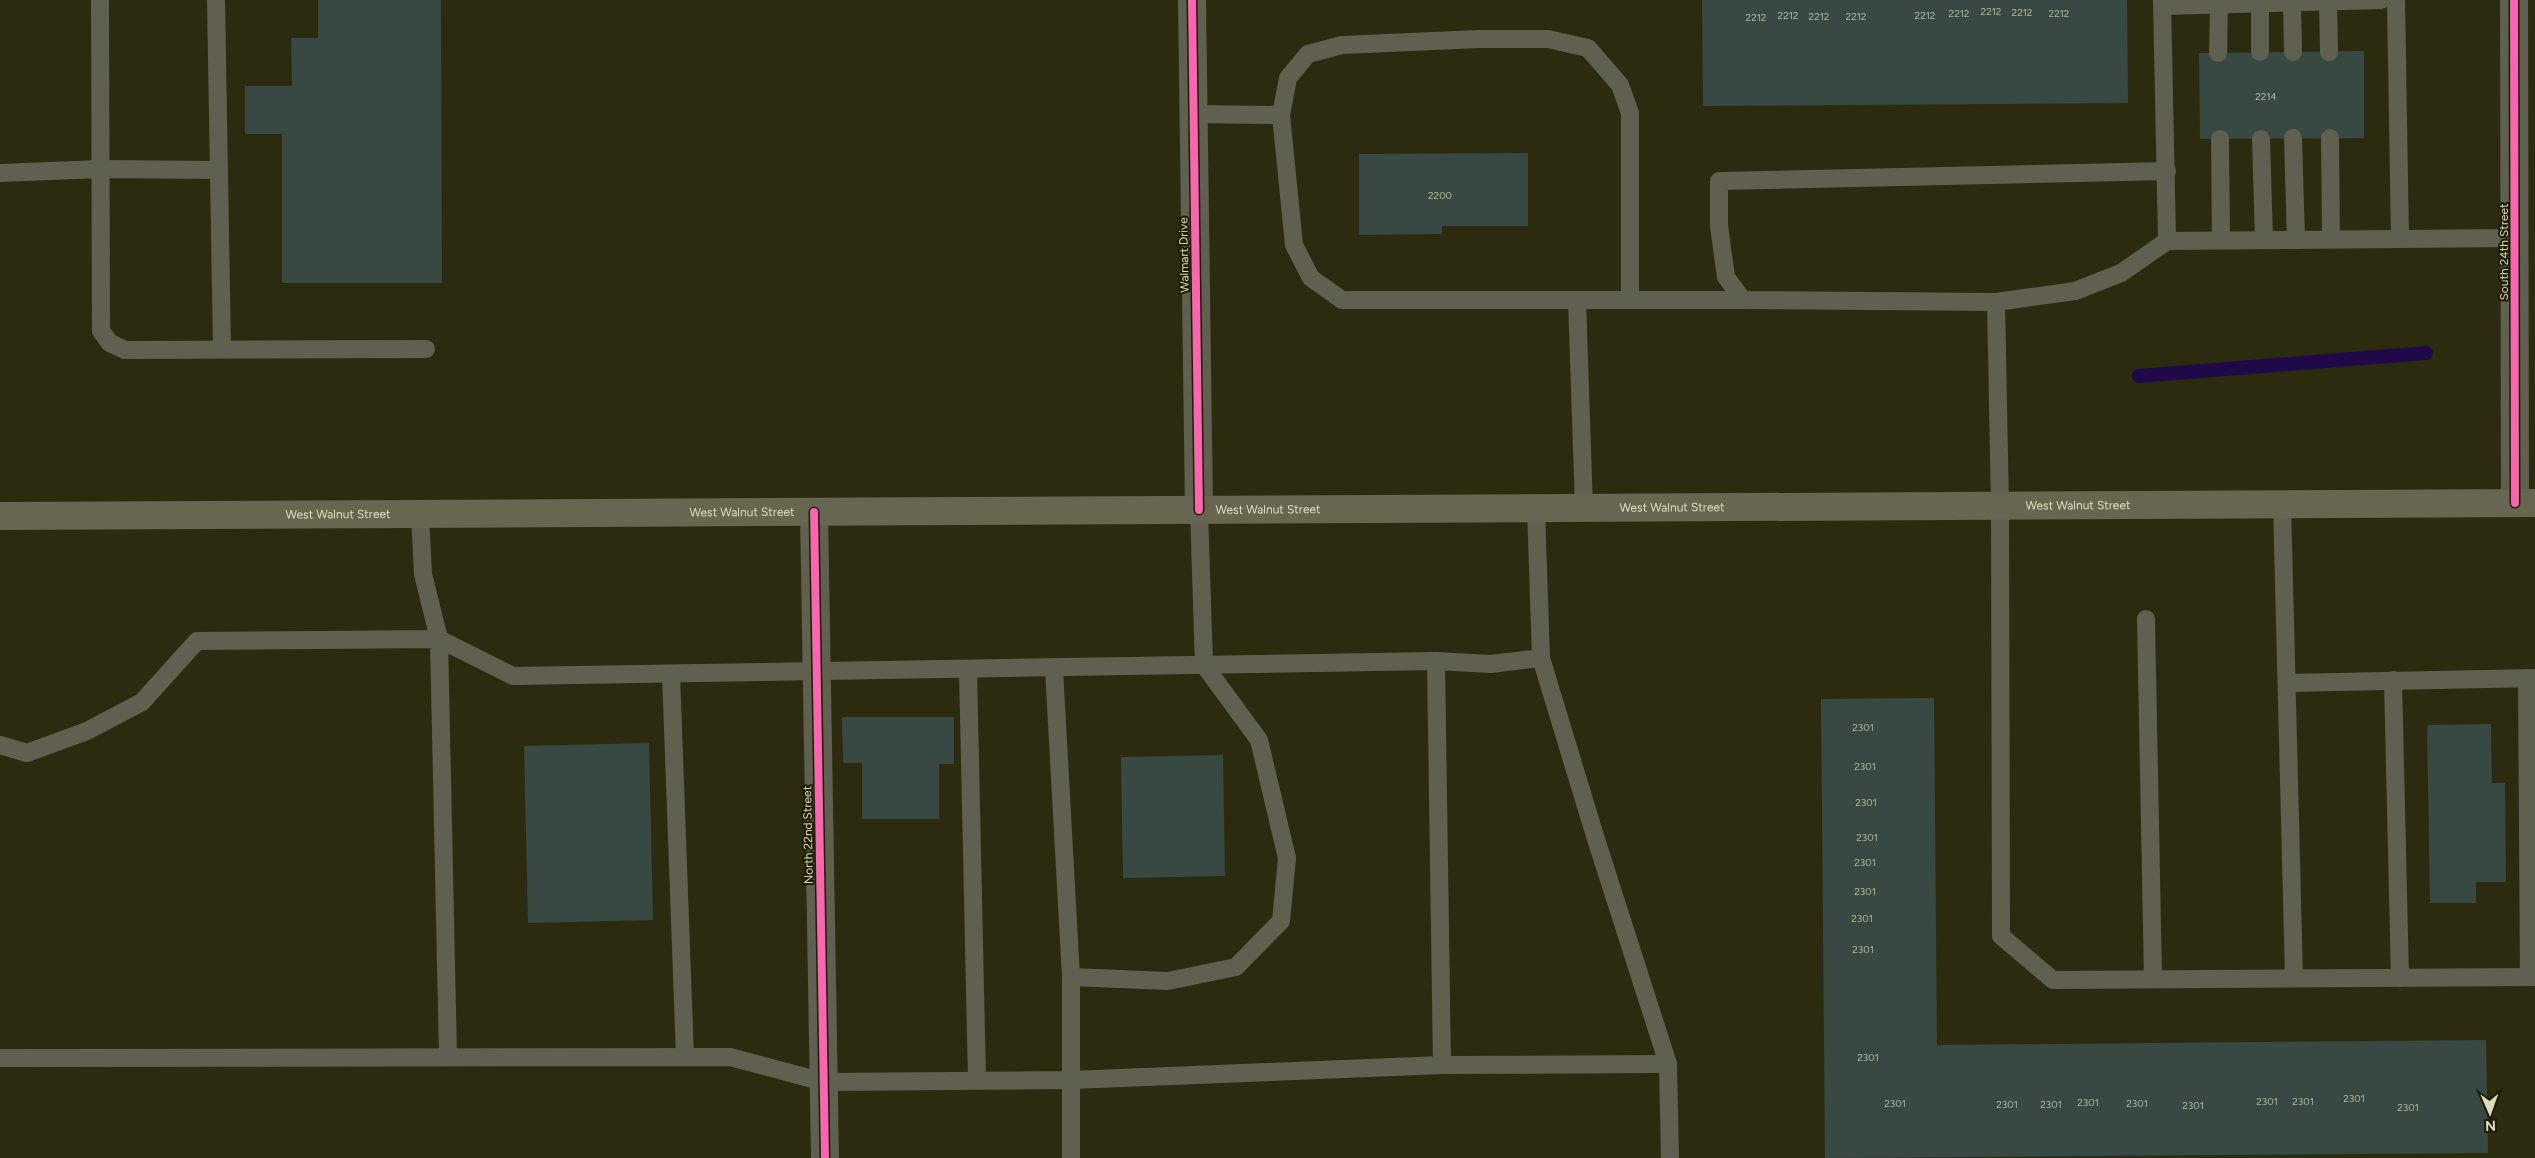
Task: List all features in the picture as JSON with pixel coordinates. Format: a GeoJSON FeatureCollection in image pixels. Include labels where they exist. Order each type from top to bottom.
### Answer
{"type":"FeatureCollection","features":[{"type":"Feature","properties":{"kind":"main road","name":"West Walnut Street"},"geometry":{"type":"LineString","coordinates":[[0,516],[2525,503]]}},
{"type":"Feature","properties":{"kind":"street","name":"Walmart Drive"},"geometry":{"type":"LineString","coordinates":[[1192,0],[1199,510]]}},
{"type":"Feature","properties":{"kind":"street","name":"South 24th Street"},"geometry":{"type":"LineString","coordinates":[[2514,0],[2515,238],[2525,503]]}},
{"type":"Feature","properties":{"kind":"street","name":"North 22nd Street"},"geometry":{"type":"LineString","coordinates":[[814,512],[825,1158]]}},
{"type":"Feature","properties":{"kind":"lane"},"geometry":{"type":"LineString","coordinates":[[100,0],[101,331],[110,344],[125,350],[426,349]]}},
{"type":"Feature","properties":{"kind":"lane"},"geometry":{"type":"LineString","coordinates":[[216,0],[222,349]]}},
{"type":"Feature","properties":{"kind":"lane"},"geometry":{"type":"LineString","coordinates":[[2167,241],[2162,3],[2218,5],[2381,0]]}},
{"type":"Feature","properties":{"kind":"lane"},"geometry":{"type":"LineString","coordinates":[[2396,0],[2400,239]]}},
{"type":"Feature","properties":{"kind":"lane"},"geometry":{"type":"LineString","coordinates":[[2328,2],[2329,52]]}},
{"type":"Feature","properties":{"kind":"lane"},"geometry":{"type":"LineString","coordinates":[[2292,3],[2293,52]]}},
{"type":"Feature","properties":{"kind":"lane"},"geometry":{"type":"LineString","coordinates":[[2260,4],[2260,52]]}},
{"type":"Feature","properties":{"kind":"lane"},"geometry":{"type":"LineString","coordinates":[[2218,5],[2218,53]]}},
{"type":"Feature","properties":{"kind":"lane"},"geometry":{"type":"LineString","coordinates":[[1630,300],[1630,113],[1620,85],[1588,48],[1538,39],[1479,39],[1342,45],[1308,54],[1288,78],[1281,115],[1294,245],[1310,278],[1342,300],[1996,302],[2076,291],[2121,272],[2167,241],[2515,238]]}},
{"type":"Feature","properties":{"kind":"lane"},"geometry":{"type":"LineString","coordinates":[[1194,114],[1281,115]]}},
{"type":"Feature","properties":{"kind":"lane"},"geometry":{"type":"LineString","coordinates":[[2294,138],[2296,240]]}},
{"type":"Feature","properties":{"kind":"lane"},"geometry":{"type":"LineString","coordinates":[[2330,138],[2332,239]]}},
{"type":"Feature","properties":{"kind":"lane"},"geometry":{"type":"LineString","coordinates":[[2220,139],[2221,240]]}},
{"type":"Feature","properties":{"kind":"lane"},"geometry":{"type":"LineString","coordinates":[[2261,139],[2264,240]]}},
{"type":"Feature","properties":{"kind":"lane"},"geometry":{"type":"LineString","coordinates":[[0,173],[101,169],[219,170]]}},
{"type":"Feature","properties":{"kind":"lane"},"geometry":{"type":"LineString","coordinates":[[1743,300],[1726,277],[1719,226],[1719,181],[2166,171]]}},
{"type":"Feature","properties":{"kind":"lane"},"geometry":{"type":"LineString","coordinates":[[1577,300],[1584,508]]}},
{"type":"Feature","properties":{"kind":"lane"},"geometry":{"type":"LineString","coordinates":[[1996,302],[2000,506],[2001,936],[2052,980],[2532,977],[2531,678],[2287,683]]}},
{"type":"Feature","properties":{"kind":"lane"},"geometry":{"type":"LineString","coordinates":[[2282,504],[2294,978]]}},
{"type":"Feature","properties":{"kind":"lane"},"geometry":{"type":"LineString","coordinates":[[1536,509],[1541,658],[1595,836],[1668,1064],[1670,1158]]}},
{"type":"Feature","properties":{"kind":"lane"},"geometry":{"type":"LineString","coordinates":[[1070,977],[1168,981],[1236,967],[1281,921],[1287,858],[1259,740],[1204,665],[1199,510]]}},
{"type":"Feature","properties":{"kind":"lane"},"geometry":{"type":"LineString","coordinates":[[420,514],[423,574],[439,639],[448,1056]]}},
{"type":"Feature","properties":{"kind":"lane"},"geometry":{"type":"LineString","coordinates":[[2146,619],[2152,979]]}},
{"type":"Feature","properties":{"kind":"lane"},"geometry":{"type":"LineString","coordinates":[[0,746],[27,753],[87,731],[142,702],[197,641],[439,639],[514,676],[816,673],[1436,662],[1491,664],[1541,658]]}},
{"type":"Feature","properties":{"kind":"lane"},"geometry":{"type":"LineString","coordinates":[[1436,662],[1442,1064]]}},
{"type":"Feature","properties":{"kind":"lane"},"geometry":{"type":"LineString","coordinates":[[1054,669],[1070,977],[1071,1158]]}},
{"type":"Feature","properties":{"kind":"lane"},"geometry":{"type":"LineString","coordinates":[[968,670],[977,1080]]}},
{"type":"Feature","properties":{"kind":"lane"},"geometry":{"type":"LineString","coordinates":[[671,674],[684,1057]]}},
{"type":"Feature","properties":{"kind":"lane"},"geometry":{"type":"LineString","coordinates":[[2393,680],[2400,978]]}},
{"type":"Feature","properties":{"kind":"lane"},"geometry":{"type":"LineString","coordinates":[[0,1058],[730,1057],[824,1082],[1071,1080],[1442,1064],[1668,1064]]}},
{"type":"Feature","properties":{"kind":"building"},"geometry":{"type":"Polygon","coordinates":[[[318,0],[441,0],[442,283],[282,283],[282,134],[245,134],[245,86],[292,86],[291,38],[318,38],[318,0]]]}},
{"type":"Feature","properties":{"kind":"building"},"geometry":{"type":"Polygon","coordinates":[[[1702,0],[2127,0],[2128,103],[1703,106],[1702,0]]]}},
{"type":"Feature","properties":{"kind":"building"},"geometry":{"type":"Polygon","coordinates":[[[2364,51],[2364,138],[2200,139],[2199,53],[2364,51]]]}},
{"type":"Feature","properties":{"kind":"building"},"geometry":{"type":"Polygon","coordinates":[[[1528,153],[1528,226],[1442,226],[1442,234],[1359,235],[1359,154],[1528,153]]]}},
{"type":"Feature","properties":{"kind":"building"},"geometry":{"type":"Polygon","coordinates":[[[1934,698],[1937,1045],[2486,1040],[2488,1153],[1825,1158],[1821,699],[1934,698]]]}},
{"type":"Feature","properties":{"kind":"building"},"geometry":{"type":"Polygon","coordinates":[[[842,717],[954,717],[954,764],[939,764],[939,819],[862,819],[862,763],[843,763],[842,717]]]}},
{"type":"Feature","properties":{"kind":"building"},"geometry":{"type":"Polygon","coordinates":[[[2491,724],[2492,783],[2505,783],[2506,882],[2476,882],[2476,903],[2430,903],[2427,725],[2491,724]]]}},
{"type":"Feature","properties":{"kind":"building"},"geometry":{"type":"Polygon","coordinates":[[[649,743],[653,920],[528,923],[524,746],[649,743]]]}},
{"type":"Feature","properties":{"kind":"building"},"geometry":{"type":"Polygon","coordinates":[[[1223,755],[1225,876],[1123,878],[1121,757],[1223,755]]]}},
{"type":"Feature","properties":{"kind":"waterway"},"geometry":{"type":"LineString","coordinates":[[2139,376],[2426,353]]}},
{"type":"Feature","properties":{"kind":"cycle path"},"geometry":{"type":"LineString","coordinates":[[1192,0],[1199,510]]}},
{"type":"Feature","properties":{"kind":"cycle path"},"geometry":{"type":"LineString","coordinates":[[2514,0],[2515,503]]}},
{"type":"Feature","properties":{"kind":"cycle path"},"geometry":{"type":"LineString","coordinates":[[814,512],[825,1158]]}}]}
